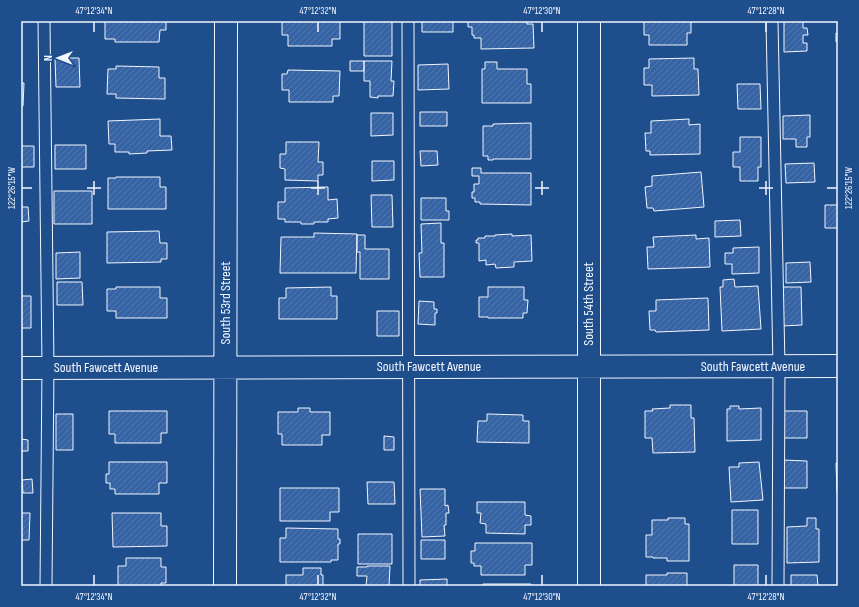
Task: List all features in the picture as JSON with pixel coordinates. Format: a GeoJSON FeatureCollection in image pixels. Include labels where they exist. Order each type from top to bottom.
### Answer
{"type":"FeatureCollection","features":[{"type":"Feature","properties":{"kind":"street","name":"South 53rd Street"},"geometry":{"type":"LineString","coordinates":[[225,586],[226,21]]}},
{"type":"Feature","properties":{"kind":"street","name":"South 54th Street"},"geometry":{"type":"LineString","coordinates":[[588,21],[588,366],[590,586]]}},
{"type":"Feature","properties":{"kind":"street","name":"South Fawcett Avenue"},"geometry":{"type":"LineString","coordinates":[[21,368],[838,366]]}},
{"type":"Feature","properties":{"kind":"lane"},"geometry":{"type":"LineString","coordinates":[[44,21],[48,367],[46,586]]}},
{"type":"Feature","properties":{"kind":"lane"},"geometry":{"type":"LineString","coordinates":[[408,21],[409,586]]}},
{"type":"Feature","properties":{"kind":"lane"},"geometry":{"type":"LineString","coordinates":[[772,21],[779,366],[778,586]]}},
{"type":"Feature","properties":{"kind":"building"},"geometry":{"type":"Polygon","coordinates":[[[105,21],[166,21],[166,30],[160,30],[159,42],[115,42],[115,39],[105,39],[105,21]]]}},
{"type":"Feature","properties":{"kind":"building"},"geometry":{"type":"Polygon","coordinates":[[[282,21],[340,21],[340,39],[332,39],[332,46],[288,46],[288,35],[282,35],[282,21]]]}},
{"type":"Feature","properties":{"kind":"building"},"geometry":{"type":"Polygon","coordinates":[[[364,21],[392,21],[392,56],[364,56],[364,21]]]}},
{"type":"Feature","properties":{"kind":"building"},"geometry":{"type":"Polygon","coordinates":[[[422,21],[453,21],[453,32],[422,32],[422,21]]]}},
{"type":"Feature","properties":{"kind":"building"},"geometry":{"type":"Polygon","coordinates":[[[468,21],[526,21],[527,24],[533,24],[534,48],[481,49],[481,38],[474,38],[474,35],[472,35],[472,27],[468,27],[468,21]]]}},
{"type":"Feature","properties":{"kind":"building"},"geometry":{"type":"Polygon","coordinates":[[[691,21],[691,33],[687,33],[687,45],[649,45],[649,35],[644,35],[644,22],[691,21]]]}},
{"type":"Feature","properties":{"kind":"building"},"geometry":{"type":"Polygon","coordinates":[[[784,21],[803,21],[803,28],[807,28],[808,35],[803,35],[803,43],[807,43],[807,51],[784,52],[784,21]]]}},
{"type":"Feature","properties":{"kind":"building"},"geometry":{"type":"Polygon","coordinates":[[[836,33],[838,33],[838,42],[836,42],[836,33]]]}},
{"type":"Feature","properties":{"kind":"building"},"geometry":{"type":"Polygon","coordinates":[[[55,58],[79,58],[80,87],[56,87],[55,58]]]}},
{"type":"Feature","properties":{"kind":"building"},"geometry":{"type":"Polygon","coordinates":[[[694,58],[694,69],[698,69],[699,95],[652,96],[652,85],[644,85],[644,68],[649,68],[649,59],[694,58]]]}},
{"type":"Feature","properties":{"kind":"building"},"geometry":{"type":"Polygon","coordinates":[[[350,61],[364,61],[364,71],[350,71],[350,61]]]}},
{"type":"Feature","properties":{"kind":"building"},"geometry":{"type":"Polygon","coordinates":[[[364,61],[392,61],[391,81],[394,81],[393,96],[378,96],[378,98],[370,97],[370,81],[364,81],[364,61]]]}},
{"type":"Feature","properties":{"kind":"building"},"geometry":{"type":"Polygon","coordinates":[[[485,62],[497,62],[497,69],[527,69],[527,84],[531,84],[531,103],[482,103],[482,69],[485,69],[485,62]]]}},
{"type":"Feature","properties":{"kind":"building"},"geometry":{"type":"Polygon","coordinates":[[[448,64],[449,89],[418,90],[418,65],[448,64]]]}},
{"type":"Feature","properties":{"kind":"building"},"geometry":{"type":"Polygon","coordinates":[[[116,66],[159,67],[159,78],[165,78],[165,99],[116,98],[116,94],[107,94],[108,69],[116,69],[116,66]]]}},
{"type":"Feature","properties":{"kind":"building"},"geometry":{"type":"Polygon","coordinates":[[[288,70],[340,71],[339,96],[333,96],[333,102],[289,102],[289,90],[282,90],[282,74],[287,74],[288,70]]]}},
{"type":"Feature","properties":{"kind":"building"},"geometry":{"type":"Polygon","coordinates":[[[21,83],[24,83],[23,106],[21,106],[21,83]]]}},
{"type":"Feature","properties":{"kind":"building"},"geometry":{"type":"Polygon","coordinates":[[[737,84],[760,84],[761,109],[738,109],[737,84]]]}},
{"type":"Feature","properties":{"kind":"building"},"geometry":{"type":"Polygon","coordinates":[[[420,112],[447,112],[447,126],[420,126],[420,112]]]}},
{"type":"Feature","properties":{"kind":"building"},"geometry":{"type":"Polygon","coordinates":[[[371,113],[393,113],[393,135],[371,136],[371,113]]]}},
{"type":"Feature","properties":{"kind":"building"},"geometry":{"type":"Polygon","coordinates":[[[810,115],[810,137],[807,137],[807,147],[796,147],[796,139],[783,139],[783,116],[810,115]]]}},
{"type":"Feature","properties":{"kind":"building"},"geometry":{"type":"Polygon","coordinates":[[[160,119],[160,136],[171,136],[172,150],[147,151],[147,153],[129,154],[129,152],[115,152],[115,144],[109,144],[108,121],[160,119]]]}},
{"type":"Feature","properties":{"kind":"building"},"geometry":{"type":"Polygon","coordinates":[[[689,119],[689,125],[700,124],[700,154],[650,155],[650,151],[646,151],[645,133],[651,133],[651,121],[689,119]]]}},
{"type":"Feature","properties":{"kind":"building"},"geometry":{"type":"Polygon","coordinates":[[[531,123],[531,159],[488,160],[488,156],[483,156],[483,126],[493,126],[493,124],[531,123]]]}},
{"type":"Feature","properties":{"kind":"building"},"geometry":{"type":"Polygon","coordinates":[[[740,137],[761,137],[761,167],[758,167],[758,181],[740,181],[740,167],[733,167],[733,152],[740,152],[740,137]]]}},
{"type":"Feature","properties":{"kind":"building"},"geometry":{"type":"Polygon","coordinates":[[[286,142],[319,142],[318,162],[323,162],[323,175],[318,175],[318,181],[285,180],[285,169],[280,168],[280,154],[286,154],[286,142]]]}},
{"type":"Feature","properties":{"kind":"building"},"geometry":{"type":"Polygon","coordinates":[[[55,145],[86,145],[86,169],[55,169],[55,145]]]}},
{"type":"Feature","properties":{"kind":"building"},"geometry":{"type":"Polygon","coordinates":[[[21,146],[34,146],[34,167],[21,167],[21,146]]]}},
{"type":"Feature","properties":{"kind":"building"},"geometry":{"type":"Polygon","coordinates":[[[420,151],[437,151],[438,165],[421,166],[420,151]]]}},
{"type":"Feature","properties":{"kind":"building"},"geometry":{"type":"Polygon","coordinates":[[[372,161],[394,161],[394,180],[372,181],[372,161]]]}},
{"type":"Feature","properties":{"kind":"building"},"geometry":{"type":"Polygon","coordinates":[[[814,163],[815,182],[786,183],[785,164],[814,163]]]}},
{"type":"Feature","properties":{"kind":"building"},"geometry":{"type":"Polygon","coordinates":[[[472,168],[481,168],[481,173],[531,173],[531,205],[480,204],[480,202],[475,202],[475,198],[472,198],[472,192],[474,192],[474,184],[479,184],[479,176],[472,176],[472,168]]]}},
{"type":"Feature","properties":{"kind":"building"},"geometry":{"type":"Polygon","coordinates":[[[701,172],[704,207],[654,211],[653,208],[647,208],[645,187],[652,186],[652,176],[701,172]]]}},
{"type":"Feature","properties":{"kind":"building"},"geometry":{"type":"Polygon","coordinates":[[[160,177],[160,187],[166,187],[166,209],[108,209],[108,178],[160,177]]]}},
{"type":"Feature","properties":{"kind":"building"},"geometry":{"type":"Polygon","coordinates":[[[328,187],[328,200],[337,199],[338,218],[328,219],[328,222],[314,222],[314,224],[285,222],[285,219],[278,219],[278,202],[285,202],[285,188],[328,187]]]}},
{"type":"Feature","properties":{"kind":"building"},"geometry":{"type":"Polygon","coordinates":[[[54,191],[92,191],[92,224],[54,224],[54,191]]]}},
{"type":"Feature","properties":{"kind":"building"},"geometry":{"type":"Polygon","coordinates":[[[371,195],[392,195],[393,227],[372,227],[371,195]]]}},
{"type":"Feature","properties":{"kind":"building"},"geometry":{"type":"Polygon","coordinates":[[[421,198],[446,198],[446,211],[449,211],[449,220],[421,220],[421,198]]]}},
{"type":"Feature","properties":{"kind":"building"},"geometry":{"type":"Polygon","coordinates":[[[825,205],[838,205],[838,228],[825,228],[825,205]]]}},
{"type":"Feature","properties":{"kind":"building"},"geometry":{"type":"Polygon","coordinates":[[[21,207],[28,207],[29,221],[21,222],[21,207]]]}},
{"type":"Feature","properties":{"kind":"building"},"geometry":{"type":"Polygon","coordinates":[[[740,220],[741,236],[715,237],[715,221],[740,220]]]}},
{"type":"Feature","properties":{"kind":"building"},"geometry":{"type":"Polygon","coordinates":[[[441,223],[441,243],[444,243],[444,277],[420,277],[419,253],[422,253],[421,224],[441,223]]]}},
{"type":"Feature","properties":{"kind":"building"},"geometry":{"type":"Polygon","coordinates":[[[159,231],[160,243],[167,243],[167,259],[161,259],[161,262],[107,263],[107,232],[159,231]]]}},
{"type":"Feature","properties":{"kind":"building"},"geometry":{"type":"Polygon","coordinates":[[[314,233],[357,234],[356,273],[280,273],[281,237],[314,237],[314,233]]]}},
{"type":"Feature","properties":{"kind":"building"},"geometry":{"type":"Polygon","coordinates":[[[512,234],[512,236],[531,235],[532,261],[514,262],[514,267],[496,268],[495,264],[486,265],[486,260],[479,261],[479,243],[476,243],[478,238],[512,234]]]}},
{"type":"Feature","properties":{"kind":"building"},"geometry":{"type":"Polygon","coordinates":[[[357,235],[365,235],[365,249],[389,249],[389,279],[360,279],[360,252],[357,252],[357,235]]]}},
{"type":"Feature","properties":{"kind":"building"},"geometry":{"type":"Polygon","coordinates":[[[696,235],[696,239],[709,238],[710,267],[648,269],[647,247],[654,247],[653,237],[696,235]]]}},
{"type":"Feature","properties":{"kind":"building"},"geometry":{"type":"Polygon","coordinates":[[[759,247],[759,273],[732,274],[732,264],[725,264],[725,253],[733,253],[733,248],[759,247]]]}},
{"type":"Feature","properties":{"kind":"building"},"geometry":{"type":"Polygon","coordinates":[[[80,252],[80,278],[56,279],[56,253],[80,252]]]}},
{"type":"Feature","properties":{"kind":"building"},"geometry":{"type":"Polygon","coordinates":[[[810,262],[811,282],[786,283],[786,263],[810,262]]]}},
{"type":"Feature","properties":{"kind":"building"},"geometry":{"type":"Polygon","coordinates":[[[734,279],[735,287],[758,286],[761,329],[722,331],[720,287],[723,287],[723,280],[734,279]]]}},
{"type":"Feature","properties":{"kind":"building"},"geometry":{"type":"Polygon","coordinates":[[[57,282],[82,282],[83,305],[57,305],[57,282]]]}},
{"type":"Feature","properties":{"kind":"building"},"geometry":{"type":"Polygon","coordinates":[[[116,287],[160,287],[160,298],[167,298],[167,318],[116,318],[116,311],[107,311],[107,289],[116,289],[116,287]]]}},
{"type":"Feature","properties":{"kind":"building"},"geometry":{"type":"Polygon","coordinates":[[[331,287],[331,296],[337,296],[337,319],[279,319],[279,298],[286,298],[286,288],[331,287]]]}},
{"type":"Feature","properties":{"kind":"building"},"geometry":{"type":"Polygon","coordinates":[[[488,287],[524,287],[524,300],[528,300],[527,313],[523,313],[523,318],[479,317],[479,297],[488,297],[488,287]]]}},
{"type":"Feature","properties":{"kind":"building"},"geometry":{"type":"Polygon","coordinates":[[[781,287],[801,287],[802,325],[782,326],[781,287]]]}},
{"type":"Feature","properties":{"kind":"building"},"geometry":{"type":"Polygon","coordinates":[[[21,296],[31,296],[31,328],[21,328],[21,296]]]}},
{"type":"Feature","properties":{"kind":"building"},"geometry":{"type":"Polygon","coordinates":[[[708,298],[709,330],[656,332],[655,330],[650,330],[649,311],[656,311],[656,300],[708,298]]]}},
{"type":"Feature","properties":{"kind":"building"},"geometry":{"type":"Polygon","coordinates":[[[419,301],[434,302],[434,309],[437,309],[437,313],[435,313],[435,325],[418,324],[419,301]]]}},
{"type":"Feature","properties":{"kind":"building"},"geometry":{"type":"Polygon","coordinates":[[[377,311],[399,311],[399,336],[377,336],[377,311]]]}},
{"type":"Feature","properties":{"kind":"building"},"geometry":{"type":"Polygon","coordinates":[[[670,405],[691,405],[691,418],[694,418],[695,452],[653,453],[652,438],[645,438],[645,411],[670,408],[670,405]]]}},
{"type":"Feature","properties":{"kind":"building"},"geometry":{"type":"Polygon","coordinates":[[[730,406],[739,406],[739,409],[761,408],[761,440],[727,441],[727,409],[730,409],[730,406]]]}},
{"type":"Feature","properties":{"kind":"building"},"geometry":{"type":"Polygon","coordinates":[[[298,408],[310,408],[310,412],[330,412],[330,435],[322,435],[322,445],[282,445],[282,434],[278,434],[278,412],[298,412],[298,408]]]}},
{"type":"Feature","properties":{"kind":"building"},"geometry":{"type":"Polygon","coordinates":[[[109,411],[167,411],[167,433],[161,433],[161,443],[115,443],[115,434],[109,434],[109,411]]]}},
{"type":"Feature","properties":{"kind":"building"},"geometry":{"type":"Polygon","coordinates":[[[782,411],[807,411],[807,438],[782,438],[782,411]]]}},
{"type":"Feature","properties":{"kind":"building"},"geometry":{"type":"Polygon","coordinates":[[[56,414],[73,414],[73,450],[56,450],[56,414]]]}},
{"type":"Feature","properties":{"kind":"building"},"geometry":{"type":"Polygon","coordinates":[[[487,414],[523,415],[523,421],[529,421],[529,443],[477,442],[478,421],[487,421],[487,414]]]}},
{"type":"Feature","properties":{"kind":"building"},"geometry":{"type":"Polygon","coordinates":[[[384,436],[394,437],[394,450],[384,450],[384,436]]]}},
{"type":"Feature","properties":{"kind":"building"},"geometry":{"type":"Polygon","coordinates":[[[21,439],[28,440],[28,451],[21,451],[21,439]]]}},
{"type":"Feature","properties":{"kind":"building"},"geometry":{"type":"Polygon","coordinates":[[[783,460],[807,461],[807,488],[783,488],[783,460]]]}},
{"type":"Feature","properties":{"kind":"building"},"geometry":{"type":"Polygon","coordinates":[[[109,462],[167,462],[167,483],[159,483],[159,494],[115,494],[115,489],[110,489],[110,483],[106,483],[106,474],[109,474],[109,462]]]}},
{"type":"Feature","properties":{"kind":"building"},"geometry":{"type":"Polygon","coordinates":[[[759,462],[763,500],[731,502],[729,467],[739,467],[739,463],[759,462]]]}},
{"type":"Feature","properties":{"kind":"building"},"geometry":{"type":"Polygon","coordinates":[[[836,463],[838,463],[838,493],[837,493],[836,463]]]}},
{"type":"Feature","properties":{"kind":"building"},"geometry":{"type":"Polygon","coordinates":[[[32,479],[33,493],[23,493],[22,480],[32,479]]]}},
{"type":"Feature","properties":{"kind":"building"},"geometry":{"type":"Polygon","coordinates":[[[367,482],[394,482],[395,504],[368,504],[367,482]]]}},
{"type":"Feature","properties":{"kind":"building"},"geometry":{"type":"Polygon","coordinates":[[[280,488],[339,488],[339,512],[330,512],[330,521],[280,521],[280,488]]]}},
{"type":"Feature","properties":{"kind":"building"},"geometry":{"type":"Polygon","coordinates":[[[420,489],[445,489],[445,506],[448,505],[449,513],[446,513],[446,525],[444,525],[445,536],[422,537],[420,489]]]}},
{"type":"Feature","properties":{"kind":"building"},"geometry":{"type":"Polygon","coordinates":[[[477,502],[525,502],[525,515],[531,516],[531,525],[525,525],[525,534],[486,533],[486,524],[480,523],[481,513],[477,513],[477,502]]]}},
{"type":"Feature","properties":{"kind":"building"},"geometry":{"type":"Polygon","coordinates":[[[732,510],[758,510],[758,544],[732,544],[732,510]]]}},
{"type":"Feature","properties":{"kind":"building"},"geometry":{"type":"Polygon","coordinates":[[[21,513],[30,513],[29,540],[21,540],[21,513]]]}},
{"type":"Feature","properties":{"kind":"building"},"geometry":{"type":"Polygon","coordinates":[[[112,513],[161,513],[161,526],[167,526],[167,546],[113,547],[112,513]]]}},
{"type":"Feature","properties":{"kind":"building"},"geometry":{"type":"Polygon","coordinates":[[[668,518],[685,518],[685,524],[689,524],[689,561],[667,561],[667,558],[646,557],[646,535],[652,535],[652,520],[668,520],[668,518]]]}},
{"type":"Feature","properties":{"kind":"building"},"geometry":{"type":"Polygon","coordinates":[[[807,518],[816,518],[816,529],[819,529],[819,562],[787,563],[787,527],[807,526],[807,518]]]}},
{"type":"Feature","properties":{"kind":"building"},"geometry":{"type":"Polygon","coordinates":[[[286,528],[338,529],[338,539],[340,539],[340,544],[338,544],[338,560],[331,560],[331,562],[280,562],[280,538],[286,538],[286,528]]]}},
{"type":"Feature","properties":{"kind":"building"},"geometry":{"type":"Polygon","coordinates":[[[358,534],[392,534],[392,564],[358,564],[358,534]]]}},
{"type":"Feature","properties":{"kind":"building"},"geometry":{"type":"Polygon","coordinates":[[[421,540],[445,540],[445,559],[421,559],[421,540]]]}},
{"type":"Feature","properties":{"kind":"building"},"geometry":{"type":"Polygon","coordinates":[[[475,543],[532,543],[532,565],[525,565],[525,575],[481,575],[481,566],[474,566],[474,563],[471,563],[471,551],[475,551],[475,543]]]}},
{"type":"Feature","properties":{"kind":"building"},"geometry":{"type":"Polygon","coordinates":[[[126,558],[161,558],[161,567],[166,567],[166,583],[161,583],[161,586],[118,586],[118,566],[126,566],[126,558]]]}},
{"type":"Feature","properties":{"kind":"building"},"geometry":{"type":"Polygon","coordinates":[[[734,565],[758,565],[758,586],[734,586],[734,565]]]}},
{"type":"Feature","properties":{"kind":"building"},"geometry":{"type":"Polygon","coordinates":[[[390,566],[389,586],[366,586],[367,576],[357,576],[357,567],[390,566]]]}},
{"type":"Feature","properties":{"kind":"building"},"geometry":{"type":"Polygon","coordinates":[[[303,568],[321,568],[321,575],[323,575],[323,586],[286,586],[286,575],[303,575],[303,568]]]}},
{"type":"Feature","properties":{"kind":"building"},"geometry":{"type":"Polygon","coordinates":[[[667,573],[687,573],[687,586],[646,586],[646,575],[667,575],[667,573]]]}},
{"type":"Feature","properties":{"kind":"building"},"geometry":{"type":"Polygon","coordinates":[[[791,575],[817,575],[818,586],[791,586],[791,575]]]}},
{"type":"Feature","properties":{"kind":"building"},"geometry":{"type":"Polygon","coordinates":[[[447,579],[447,586],[420,586],[420,580],[447,579]]]}},
{"type":"Feature","properties":{"kind":"building"},"geometry":{"type":"Polygon","coordinates":[[[483,584],[531,584],[531,586],[483,586],[483,584]]]}}]}
